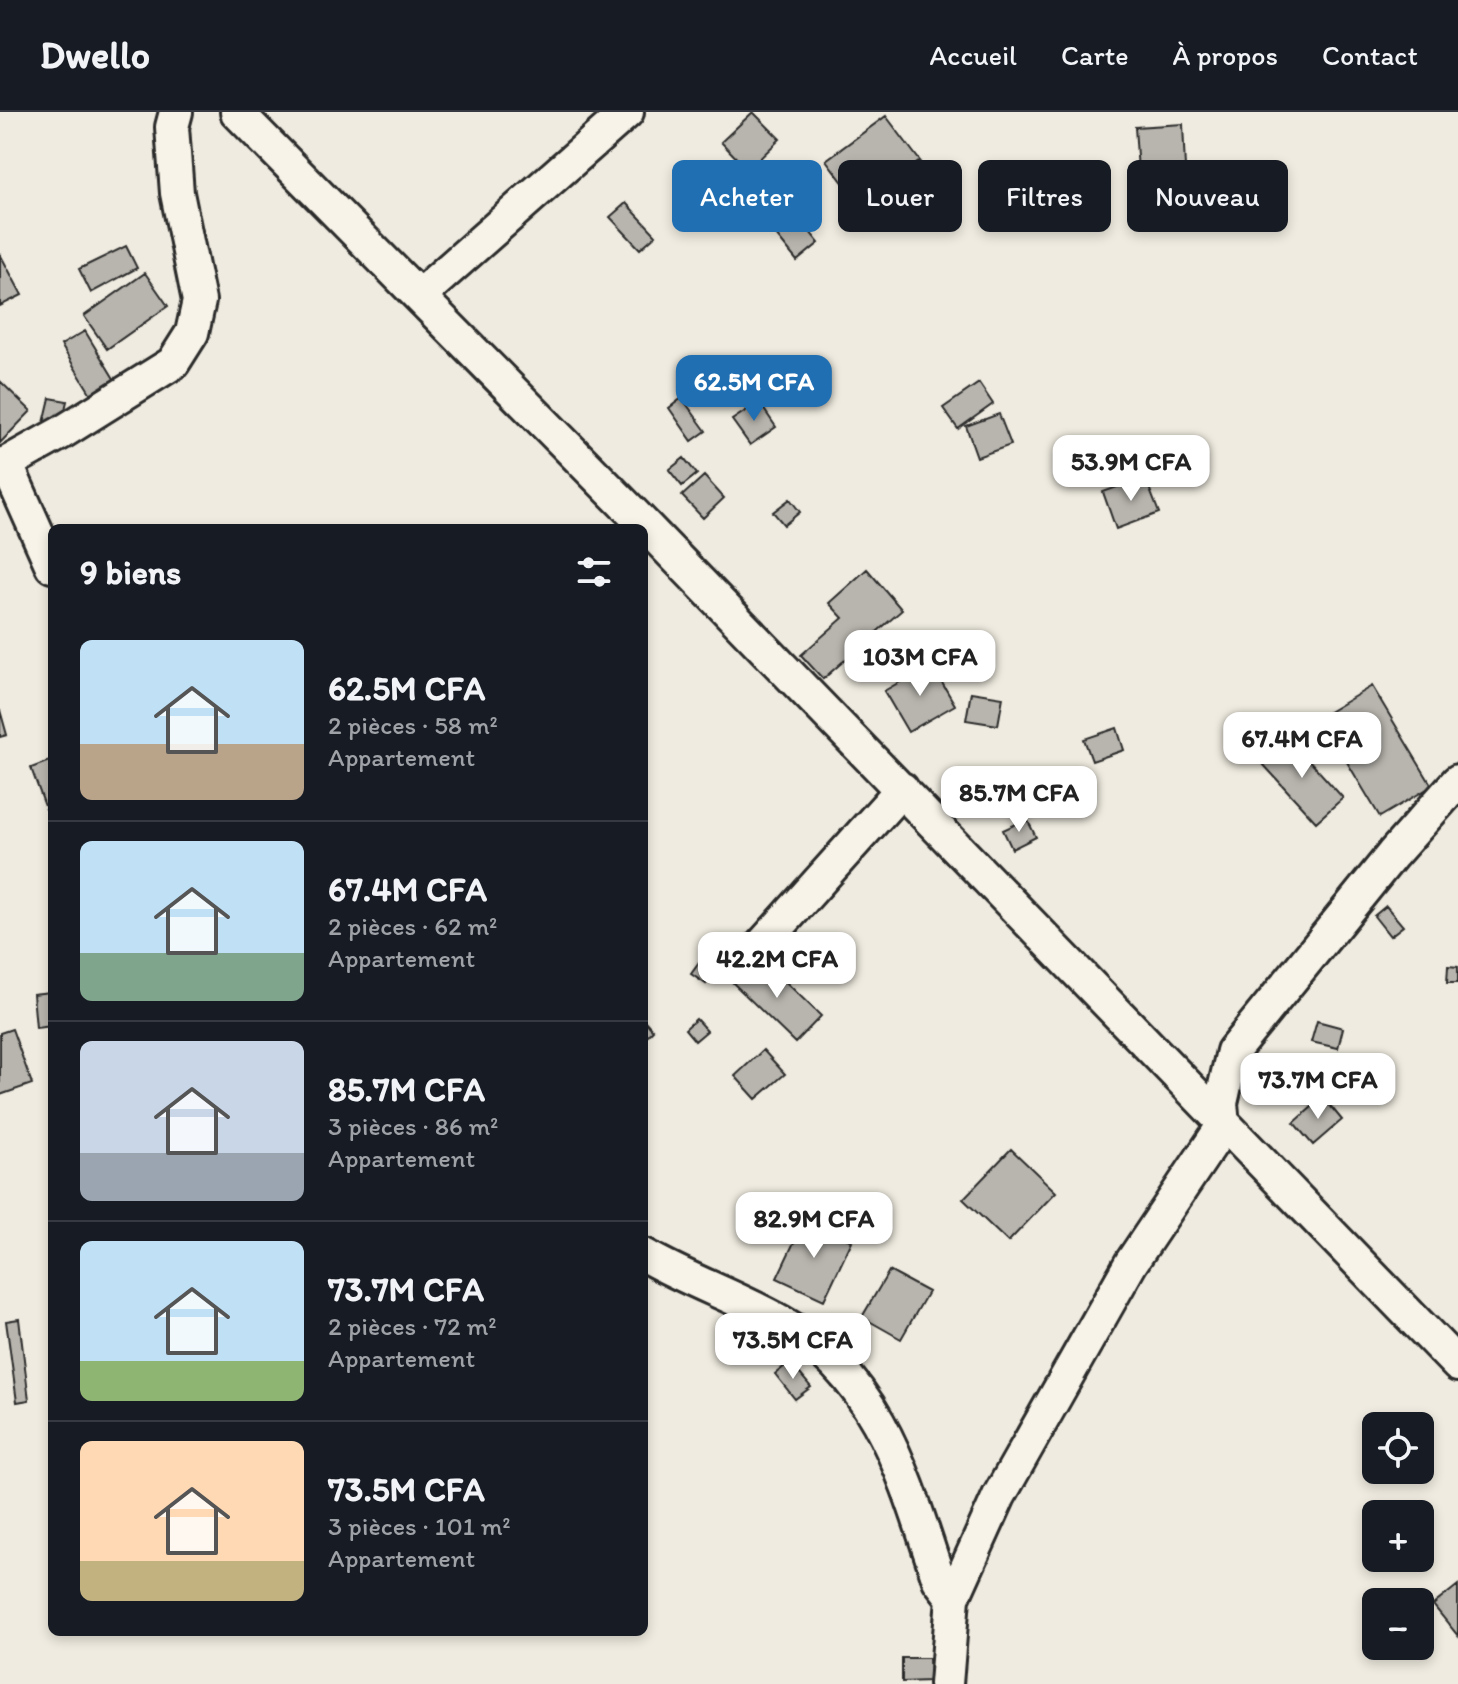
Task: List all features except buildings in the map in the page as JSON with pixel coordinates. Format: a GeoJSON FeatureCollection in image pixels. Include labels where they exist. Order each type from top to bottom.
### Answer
{"type":"FeatureCollection","features":[{"type":"Feature","properties":{"kind":"street"},"geometry":{"type":"LineString","coordinates":[[48,558],[3,465],[173,363],[192,333],[199,301],[177,193],[172,127],[176,112]]}},
{"type":"Feature","properties":{"kind":"street"},"geometry":{"type":"LineString","coordinates":[[237,112],[642,524]]}},
{"type":"Feature","properties":{"kind":"street"},"geometry":{"type":"LineString","coordinates":[[419,296],[627,112]]}},
{"type":"Feature","properties":{"kind":"street"},"geometry":{"type":"LineString","coordinates":[[648,530],[1458,1365]]}},
{"type":"Feature","properties":{"kind":"street"},"geometry":{"type":"LineString","coordinates":[[946,1684],[953,1598],[999,1496],[1131,1263],[1223,1126],[1221,1103],[1233,1051],[1383,866],[1458,781]]}},
{"type":"Feature","properties":{"kind":"street"},"geometry":{"type":"LineString","coordinates":[[762,945],[902,789]]}},
{"type":"Feature","properties":{"kind":"street"},"geometry":{"type":"LineString","coordinates":[[648,1257],[688,1281],[780,1321],[815,1345],[868,1402],[891,1442],[939,1580],[953,1598]]}}]}
